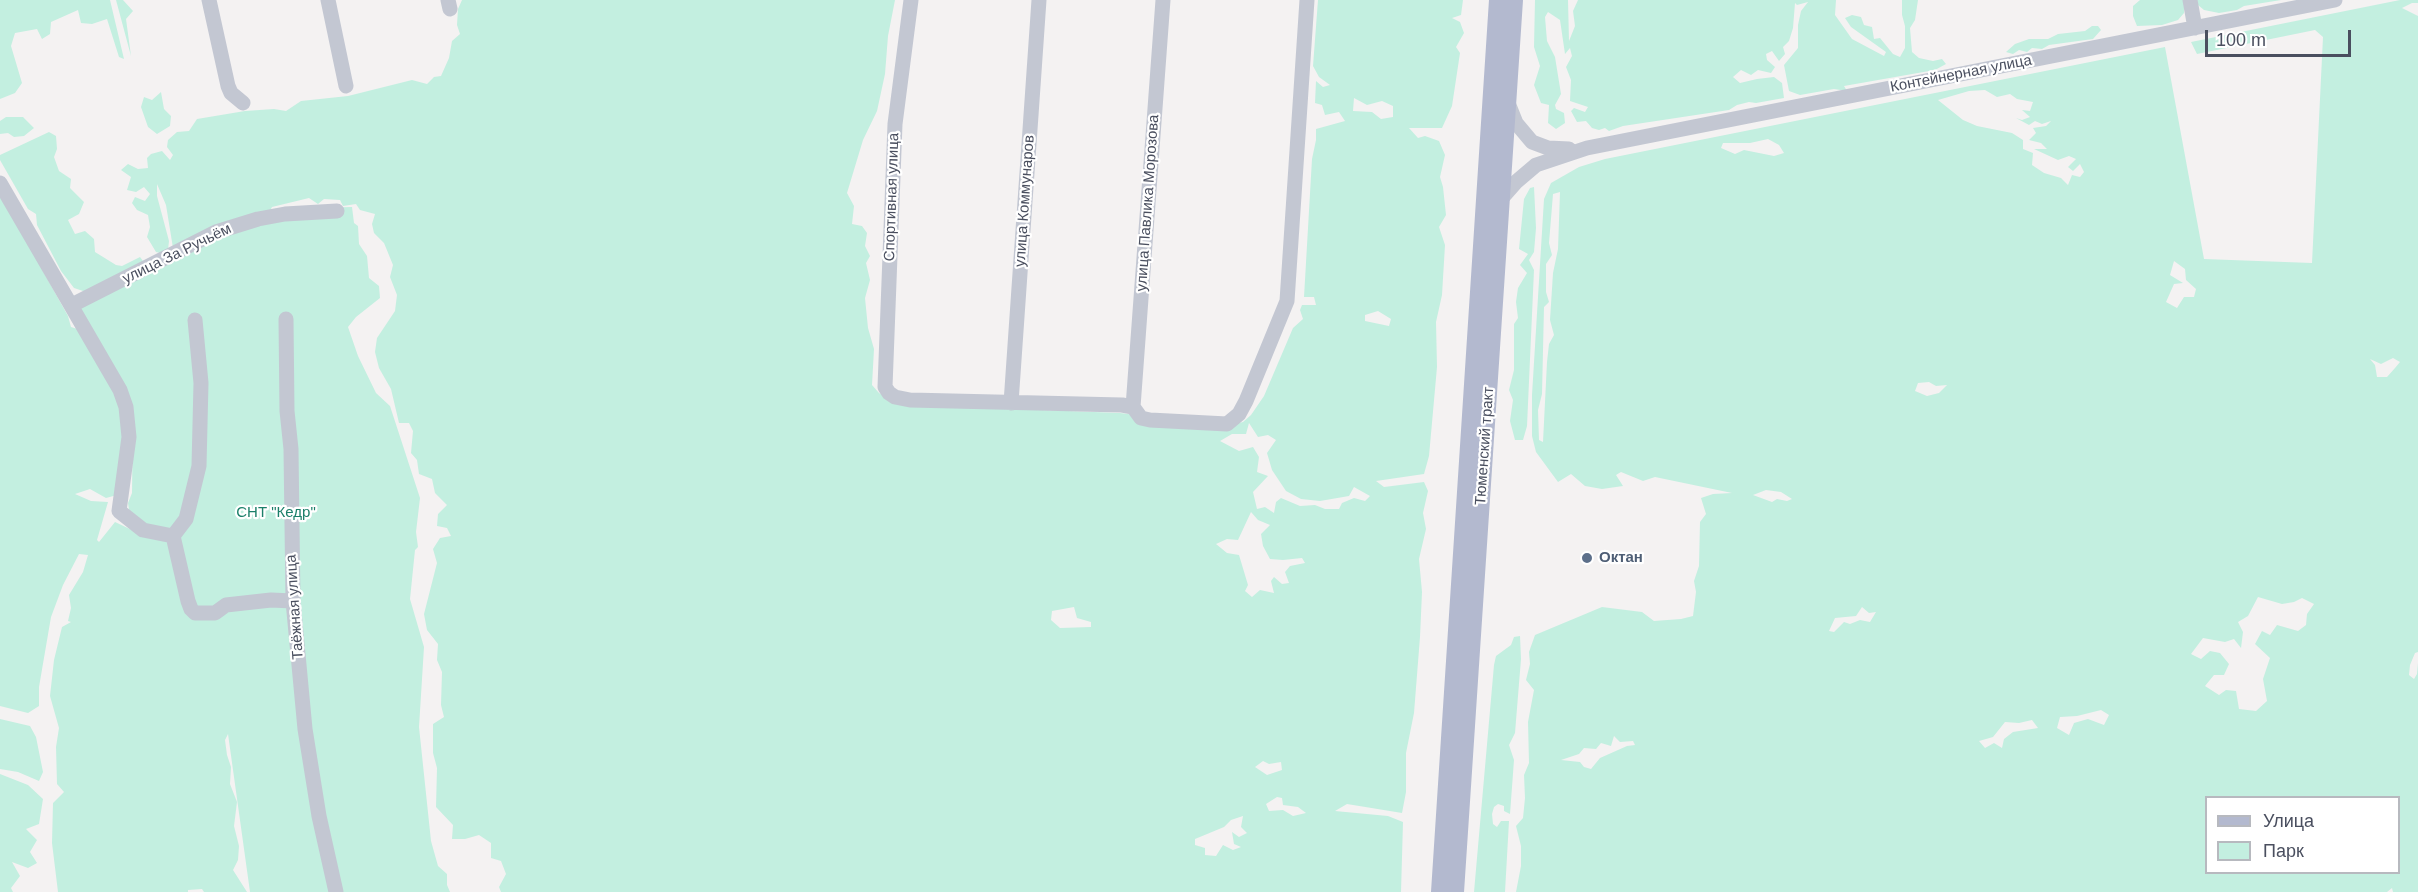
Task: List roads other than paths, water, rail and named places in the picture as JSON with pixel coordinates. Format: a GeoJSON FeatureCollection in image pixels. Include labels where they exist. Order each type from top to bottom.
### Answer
{"type":"FeatureCollection","features":[{"type":"Feature","properties":{"kind":"main road","name":"Тюменский тракт"},"geometry":{"type":"LineString","coordinates":[[1440,892],[1498,0]]}},
{"type":"Feature","properties":{"kind":"main road","name":"Тюменский тракт"},"geometry":{"type":"LineString","coordinates":[[1455,892],[1514,0]]}},
{"type":"Feature","properties":{"kind":"street"},"geometry":{"type":"LineString","coordinates":[[209,0],[228,86],[231,93],[243,103]]}},
{"type":"Feature","properties":{"kind":"street"},"geometry":{"type":"LineString","coordinates":[[328,0],[346,86]]}},
{"type":"Feature","properties":{"kind":"street","name":"Спортивная улица"},"geometry":{"type":"LineString","coordinates":[[911,0],[894,135],[885,387],[895,397],[910,400],[1011,403]]}},
{"type":"Feature","properties":{"kind":"street","name":"улица Коммунаров"},"geometry":{"type":"LineString","coordinates":[[1011,403],[1039,0]]}},
{"type":"Feature","properties":{"kind":"street","name":"улица Павлика Морозова"},"geometry":{"type":"LineString","coordinates":[[1132,406],[1163,0]]}},
{"type":"Feature","properties":{"kind":"street"},"geometry":{"type":"LineString","coordinates":[[1011,403],[1132,406],[1141,418],[1150,420],[1227,424],[1233,421],[1246,401],[1274,338],[1287,301],[1307,0]]}},
{"type":"Feature","properties":{"kind":"street"},"geometry":{"type":"LineString","coordinates":[[2190,0],[2195,28]]}},
{"type":"Feature","properties":{"kind":"street","name":"Контейнерная улица"},"geometry":{"type":"LineString","coordinates":[[1501,199],[1536,165],[1587,148],[2335,0]]}},
{"type":"Feature","properties":{"kind":"street","name":"Контейнерная улица"},"geometry":{"type":"LineString","coordinates":[[1507,102],[1516,123],[1532,141],[1548,148],[1587,148]]}},
{"type":"Feature","properties":{"kind":"street"},"geometry":{"type":"LineString","coordinates":[[0,183],[120,390],[128,421],[128,453],[119,511],[143,530],[173,536]]}},
{"type":"Feature","properties":{"kind":"street","name":"улица За Ручьём"},"geometry":{"type":"LineString","coordinates":[[70,301],[91,295],[216,232],[258,219],[285,214],[337,211]]}},
{"type":"Feature","properties":{"kind":"street","name":"Таёжная улица"},"geometry":{"type":"LineString","coordinates":[[286,319],[293,601],[305,729],[319,816],[336,892]]}},
{"type":"Feature","properties":{"kind":"street"},"geometry":{"type":"LineString","coordinates":[[173,536],[186,519],[199,466],[201,383],[195,320]]}},
{"type":"Feature","properties":{"kind":"street"},"geometry":{"type":"LineString","coordinates":[[173,536],[188,601],[195,613],[215,613],[226,605],[271,600],[293,601]]}},
{"type":"Feature","properties":{"kind":"place","name":"Октан"},"geometry":{"type":"Point","coordinates":[1587,558]}},
{"type":"Feature","properties":{"kind":"park label","name":"СНТ \"Кедр\""},"geometry":{"type":"Point","coordinates":[276,513]}}]}
